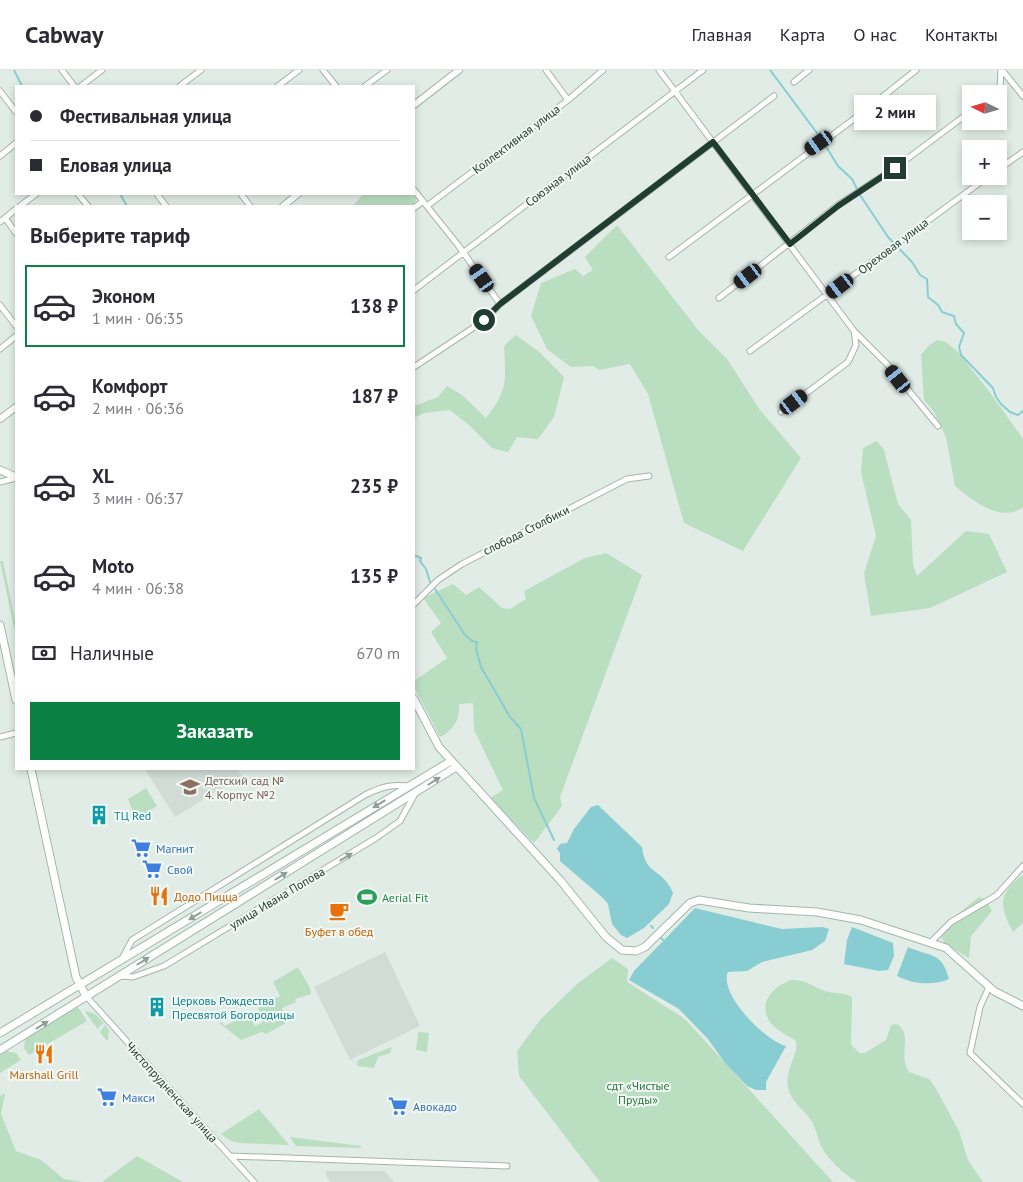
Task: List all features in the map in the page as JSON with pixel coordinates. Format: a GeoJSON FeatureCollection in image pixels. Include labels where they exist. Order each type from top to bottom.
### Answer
{"type":"FeatureCollection","features":[{"type":"Feature","properties":{"kind":"main road"},"geometry":{"type":"LineString","coordinates":[[0,470],[15,478]]}},
{"type":"Feature","properties":{"kind":"main road"},"geometry":{"type":"LineString","coordinates":[[0,625],[15,695]]}},
{"type":"Feature","properties":{"kind":"main road"},"geometry":{"type":"LineString","coordinates":[[415,701],[434,739],[451,761],[560,880],[606,936],[622,950],[636,951],[645,947],[690,903],[699,900],[749,908],[840,915],[946,948],[989,987],[1023,1006]]}},
{"type":"Feature","properties":{"kind":"main road"},"geometry":{"type":"LineString","coordinates":[[0,1033],[451,761]]}},
{"type":"Feature","properties":{"kind":"main road","name":"улица Ивана Попова"},"geometry":{"type":"LineString","coordinates":[[0,1050],[456,767]]}},
{"type":"Feature","properties":{"kind":"main road","name":"Чистопрудненская улица"},"geometry":{"type":"LineString","coordinates":[[31,770],[80,986],[86,996]]}},
{"type":"Feature","properties":{"kind":"street"},"geometry":{"type":"LineString","coordinates":[[62,70],[73,85]]}},
{"type":"Feature","properties":{"kind":"street"},"geometry":{"type":"LineString","coordinates":[[82,85],[102,70]]}},
{"type":"Feature","properties":{"kind":"street"},"geometry":{"type":"LineString","coordinates":[[181,85],[201,70]]}},
{"type":"Feature","properties":{"kind":"street"},"geometry":{"type":"LineString","coordinates":[[279,85],[299,70]]}},
{"type":"Feature","properties":{"kind":"street"},"geometry":{"type":"LineString","coordinates":[[323,70],[335,85]]}},
{"type":"Feature","properties":{"kind":"street"},"geometry":{"type":"LineString","coordinates":[[365,85],[387,70]]}},
{"type":"Feature","properties":{"kind":"street"},"geometry":{"type":"LineString","coordinates":[[415,104],[459,70]]}},
{"type":"Feature","properties":{"kind":"street"},"geometry":{"type":"LineString","coordinates":[[546,70],[568,100]]}},
{"type":"Feature","properties":{"kind":"street","name":"Коллективная улица"},"geometry":{"type":"LineString","coordinates":[[415,208],[425,203],[568,100],[603,70]]}},
{"type":"Feature","properties":{"kind":"street"},"geometry":{"type":"LineString","coordinates":[[659,70],[854,331],[887,364],[938,426]]}},
{"type":"Feature","properties":{"kind":"street","name":"Союзная улица"},"geometry":{"type":"LineString","coordinates":[[415,289],[702,70]]}},
{"type":"Feature","properties":{"kind":"street"},"geometry":{"type":"LineString","coordinates":[[794,82],[809,70]]}},
{"type":"Feature","properties":{"kind":"street"},"geometry":{"type":"LineString","coordinates":[[669,257],[819,143],[866,110],[916,70]]}},
{"type":"Feature","properties":{"kind":"street"},"geometry":{"type":"LineString","coordinates":[[1000,85],[1002,70]]}},
{"type":"Feature","properties":{"kind":"street"},"geometry":{"type":"LineString","coordinates":[[1002,70],[1023,96]]}},
{"type":"Feature","properties":{"kind":"street"},"geometry":{"type":"LineString","coordinates":[[0,91],[15,111]]}},
{"type":"Feature","properties":{"kind":"street"},"geometry":{"type":"LineString","coordinates":[[415,366],[484,320],[500,304],[774,96]]}},
{"type":"Feature","properties":{"kind":"street"},"geometry":{"type":"LineString","coordinates":[[719,298],[862,188],[895,168],[962,118]]}},
{"type":"Feature","properties":{"kind":"street"},"geometry":{"type":"LineString","coordinates":[[0,156],[15,144]]}},
{"type":"Feature","properties":{"kind":"street"},"geometry":{"type":"LineString","coordinates":[[1007,163],[1023,152]]}},
{"type":"Feature","properties":{"kind":"street","name":"Ореховая улица"},"geometry":{"type":"LineString","coordinates":[[750,351],[977,185]]}},
{"type":"Feature","properties":{"kind":"street"},"geometry":{"type":"LineString","coordinates":[[415,191],[463,252],[500,304]]}},
{"type":"Feature","properties":{"kind":"street"},"geometry":{"type":"LineString","coordinates":[[21,205],[35,195]]}},
{"type":"Feature","properties":{"kind":"street"},"geometry":{"type":"LineString","coordinates":[[79,195],[87,205]]}},
{"type":"Feature","properties":{"kind":"street"},"geometry":{"type":"LineString","coordinates":[[284,205],[297,195]]}},
{"type":"Feature","properties":{"kind":"street"},"geometry":{"type":"LineString","coordinates":[[15,210],[2,220],[15,232]]}},
{"type":"Feature","properties":{"kind":"street"},"geometry":{"type":"LineString","coordinates":[[0,305],[15,325]]}},
{"type":"Feature","properties":{"kind":"street"},"geometry":{"type":"LineString","coordinates":[[781,412],[848,362],[856,345],[854,331]]}},
{"type":"Feature","properties":{"kind":"street"},"geometry":{"type":"LineString","coordinates":[[0,349],[15,337]]}},
{"type":"Feature","properties":{"kind":"street"},"geometry":{"type":"LineString","coordinates":[[0,419],[15,408]]}},
{"type":"Feature","properties":{"kind":"street","name":"слобода Столбики"},"geometry":{"type":"LineString","coordinates":[[415,603],[438,580],[462,564],[627,479],[649,476]]}},
{"type":"Feature","properties":{"kind":"street"},"geometry":{"type":"LineString","coordinates":[[0,482],[15,478]]}},
{"type":"Feature","properties":{"kind":"street"},"geometry":{"type":"LineString","coordinates":[[0,738],[15,733]]}},
{"type":"Feature","properties":{"kind":"street"},"geometry":{"type":"LineString","coordinates":[[122,960],[132,940],[365,795],[383,786],[394,784],[409,786]]}},
{"type":"Feature","properties":{"kind":"street","name":"улица Ивана Попова"},"geometry":{"type":"LineString","coordinates":[[120,976],[133,977],[166,964],[376,838],[400,821],[416,792]]}},
{"type":"Feature","properties":{"kind":"street"},"geometry":{"type":"LineString","coordinates":[[931,942],[951,922],[997,896],[1023,866]]}},
{"type":"Feature","properties":{"kind":"street"},"geometry":{"type":"LineString","coordinates":[[989,987],[980,1008],[970,1053],[1023,1104]]}},
{"type":"Feature","properties":{"kind":"street","name":"Чистопрудненская улица"},"geometry":{"type":"LineString","coordinates":[[86,996],[254,1182]]}},
{"type":"Feature","properties":{"kind":"street"},"geometry":{"type":"LineString","coordinates":[[230,1156],[507,1166]]}},
{"type":"Feature","properties":{"kind":"shaded area","name":"Детский сад № 4. Корпус №2"},"geometry":{"type":"Polygon","coordinates":[[[146,770],[238,770],[242,776],[175,817],[146,770]]]}},
{"type":"Feature","properties":{"kind":"shaded area"},"geometry":{"type":"Polygon","coordinates":[[[385,952],[420,1026],[350,1060],[314,987],[385,952]]]}},
{"type":"Feature","properties":{"kind":"shaded area"},"geometry":{"type":"Polygon","coordinates":[[[326,1171],[385,1171],[394,1182],[331,1182],[326,1176],[326,1171]]]}},
{"type":"Feature","properties":{"kind":"green space"},"geometry":{"type":"Polygon","coordinates":[[[362,195],[415,195],[417,199],[413,205],[354,205],[362,195]]]}},
{"type":"Feature","properties":{"kind":"green space"},"geometry":{"type":"Polygon","coordinates":[[[617,225],[698,330],[727,359],[760,410],[801,458],[743,551],[684,523],[648,394],[630,364],[600,370],[593,366],[571,367],[547,349],[531,316],[541,283],[575,269],[583,276],[593,270],[585,257],[617,225]]]}},
{"type":"Feature","properties":{"kind":"green space"},"geometry":{"type":"Polygon","coordinates":[[[516,335],[538,351],[564,377],[554,417],[538,439],[517,437],[508,452],[492,448],[470,426],[450,410],[424,413],[415,418],[415,406],[438,397],[447,386],[462,395],[486,418],[498,400],[504,384],[504,346],[516,335]]]}},
{"type":"Feature","properties":{"kind":"green space"},"geometry":{"type":"Polygon","coordinates":[[[937,340],[946,342],[956,350],[989,391],[1023,439],[1023,507],[1014,512],[996,512],[970,498],[955,486],[946,437],[934,412],[924,400],[921,355],[928,346],[937,340]]]}},
{"type":"Feature","properties":{"kind":"green space"},"geometry":{"type":"Polygon","coordinates":[[[877,441],[884,450],[898,504],[911,520],[913,565],[917,576],[966,531],[989,534],[1007,572],[930,608],[871,616],[864,573],[876,536],[861,472],[863,448],[877,441]]]}},
{"type":"Feature","properties":{"kind":"green space"},"geometry":{"type":"Polygon","coordinates":[[[606,553],[642,575],[560,797],[562,806],[534,843],[490,798],[503,790],[474,730],[473,703],[459,704],[455,724],[440,737],[415,689],[415,680],[447,658],[431,632],[441,623],[423,598],[453,584],[466,595],[479,587],[502,608],[510,609],[526,599],[524,591],[585,558],[606,553]]]}},
{"type":"Feature","properties":{"kind":"green space"},"geometry":{"type":"Polygon","coordinates":[[[0,561],[3,561],[15,620],[15,632],[0,561]]]}},
{"type":"Feature","properties":{"kind":"green space"},"geometry":{"type":"Polygon","coordinates":[[[146,788],[157,806],[136,819],[128,799],[146,788]]]}},
{"type":"Feature","properties":{"kind":"green space"},"geometry":{"type":"Polygon","coordinates":[[[1023,876],[1023,923],[1013,932],[1005,916],[1003,902],[1008,890],[1023,876]]]}},
{"type":"Feature","properties":{"kind":"green space"},"geometry":{"type":"Polygon","coordinates":[[[979,897],[986,899],[992,911],[971,936],[969,958],[945,944],[940,934],[954,917],[979,897]]]}},
{"type":"Feature","properties":{"kind":"green space","name":"сдт «Чистые Пруды»"},"geometry":{"type":"Polygon","coordinates":[[[612,958],[628,969],[627,982],[685,1019],[833,1182],[600,1182],[519,1076],[517,1051],[541,1019],[577,984],[612,958]]]}},
{"type":"Feature","properties":{"kind":"green space"},"geometry":{"type":"Polygon","coordinates":[[[298,967],[310,988],[311,994],[295,999],[296,1002],[282,1008],[286,1023],[266,1034],[262,1032],[241,1040],[219,1023],[221,1022],[225,1026],[253,1011],[259,1019],[253,1022],[255,1026],[263,1022],[258,1008],[280,996],[273,982],[298,967]]]}},
{"type":"Feature","properties":{"kind":"green space"},"geometry":{"type":"Polygon","coordinates":[[[791,980],[804,981],[824,991],[852,997],[851,1044],[859,1053],[865,1053],[886,1040],[891,1025],[897,1024],[902,1029],[905,1039],[904,1058],[909,1072],[929,1079],[935,1087],[959,1131],[968,1160],[983,1182],[857,1182],[834,1164],[822,1148],[812,1122],[792,1098],[788,1088],[788,1075],[796,1041],[775,1028],[766,1015],[765,1008],[769,996],[779,986],[791,980]]]}},
{"type":"Feature","properties":{"kind":"green space"},"geometry":{"type":"Polygon","coordinates":[[[78,1007],[87,1021],[29,1055],[24,1048],[25,1039],[78,1007]]]}},
{"type":"Feature","properties":{"kind":"green space"},"geometry":{"type":"Polygon","coordinates":[[[88,1011],[96,1015],[104,1023],[98,1028],[100,1032],[85,1012],[88,1011]]]}},
{"type":"Feature","properties":{"kind":"green space"},"geometry":{"type":"Polygon","coordinates":[[[105,1025],[109,1030],[108,1040],[106,1040],[100,1032],[105,1025]]]}},
{"type":"Feature","properties":{"kind":"green space"},"geometry":{"type":"Polygon","coordinates":[[[418,1032],[429,1033],[427,1052],[416,1050],[418,1032]]]}},
{"type":"Feature","properties":{"kind":"green space"},"geometry":{"type":"Polygon","coordinates":[[[392,1047],[390,1053],[378,1057],[374,1068],[357,1066],[358,1060],[392,1047]]]}},
{"type":"Feature","properties":{"kind":"green space"},"geometry":{"type":"Polygon","coordinates":[[[6,1051],[16,1053],[21,1060],[0,1073],[0,1054],[6,1051]]]}},
{"type":"Feature","properties":{"kind":"green space"},"geometry":{"type":"Polygon","coordinates":[[[5,1093],[1,1114],[16,1151],[41,1160],[64,1179],[83,1182],[0,1182],[0,1096],[5,1093]]]}},
{"type":"Feature","properties":{"kind":"green space"},"geometry":{"type":"Polygon","coordinates":[[[259,1109],[289,1145],[239,1143],[231,1141],[221,1134],[259,1109]]]}},
{"type":"Feature","properties":{"kind":"green space"},"geometry":{"type":"Polygon","coordinates":[[[290,1137],[361,1146],[361,1148],[296,1146],[290,1137]]]}},
{"type":"Feature","properties":{"kind":"green space"},"geometry":{"type":"Polygon","coordinates":[[[137,1156],[183,1182],[102,1182],[137,1156]]]}},
{"type":"Feature","properties":{"kind":"water"},"geometry":{"type":"Polygon","coordinates":[[[598,805],[642,847],[650,868],[664,879],[673,893],[669,904],[644,928],[627,938],[621,935],[612,924],[608,904],[560,861],[560,853],[557,849],[560,844],[567,843],[574,829],[591,807],[598,805]]]}},
{"type":"Feature","properties":{"kind":"water"},"geometry":{"type":"Polygon","coordinates":[[[695,908],[782,929],[823,927],[829,929],[825,941],[812,950],[762,962],[747,971],[728,972],[727,981],[730,992],[737,1004],[767,1036],[777,1043],[786,1046],[766,1082],[766,1090],[756,1090],[747,1086],[725,1063],[708,1039],[679,1009],[629,980],[634,971],[695,908]]]}},
{"type":"Feature","properties":{"kind":"water"},"geometry":{"type":"Polygon","coordinates":[[[852,927],[893,943],[894,956],[888,970],[879,971],[844,964],[847,940],[852,927]]]}},
{"type":"Feature","properties":{"kind":"water"},"geometry":{"type":"Polygon","coordinates":[[[908,947],[939,959],[949,979],[936,983],[923,983],[909,981],[897,976],[908,947]]]}},
{"type":"Feature","properties":{"kind":"waterway"},"geometry":{"type":"LineString","coordinates":[[14,70],[22,85]]}},
{"type":"Feature","properties":{"kind":"waterway"},"geometry":{"type":"LineString","coordinates":[[770,70],[820,137],[838,166],[852,179],[860,195],[888,237],[912,262],[920,275],[927,279],[928,297],[938,305],[942,312],[954,316],[956,324],[964,333],[959,347],[961,355],[993,388],[1001,404],[1010,412],[1018,415],[1023,411]]}},
{"type":"Feature","properties":{"kind":"waterway"},"geometry":{"type":"LineString","coordinates":[[121,195],[126,205]]}},
{"type":"Feature","properties":{"kind":"waterway"},"geometry":{"type":"LineString","coordinates":[[415,555],[421,558],[420,561],[426,569],[430,582]]}},
{"type":"Feature","properties":{"kind":"waterway"},"geometry":{"type":"LineString","coordinates":[[435,589],[465,635],[472,641],[477,642],[476,649],[481,667],[510,717],[521,729],[534,798],[554,840]]}},
{"type":"Feature","properties":{"kind":"place","name":"Детский сад № 4. Корпус №2"},"geometry":{"type":"Point","coordinates":[190,787]}},
{"type":"Feature","properties":{"kind":"place","name":"ТЦ Red"},"geometry":{"type":"Point","coordinates":[99,815]}},
{"type":"Feature","properties":{"kind":"place","name":"Магнит"},"geometry":{"type":"Point","coordinates":[141,848]}},
{"type":"Feature","properties":{"kind":"place","name":"Свой"},"geometry":{"type":"Point","coordinates":[152,869]}},
{"type":"Feature","properties":{"kind":"place","name":"Додо Пицца"},"geometry":{"type":"Point","coordinates":[159,896]}},
{"type":"Feature","properties":{"kind":"place","name":"Aerial Fit"},"geometry":{"type":"Point","coordinates":[367,897]}},
{"type":"Feature","properties":{"kind":"place","name":"Буфет в обед"},"geometry":{"type":"Point","coordinates":[339,911]}},
{"type":"Feature","properties":{"kind":"place","name":"Церковь Рождества Пресвятой Богородицы"},"geometry":{"type":"Point","coordinates":[157,1007]}},
{"type":"Feature","properties":{"kind":"place","name":"Marshall Grill"},"geometry":{"type":"Point","coordinates":[44,1054]}},
{"type":"Feature","properties":{"kind":"place","name":"Макси"},"geometry":{"type":"Point","coordinates":[107,1097]}},
{"type":"Feature","properties":{"kind":"place","name":"Авокадо"},"geometry":{"type":"Point","coordinates":[398,1106]}},
{"type":"Feature","properties":{"kind":"route"},"geometry":{"type":"LineString","coordinates":[[484,320],[500,304],[713,142],[790,244],[864,187],[895,168]]}}]}
